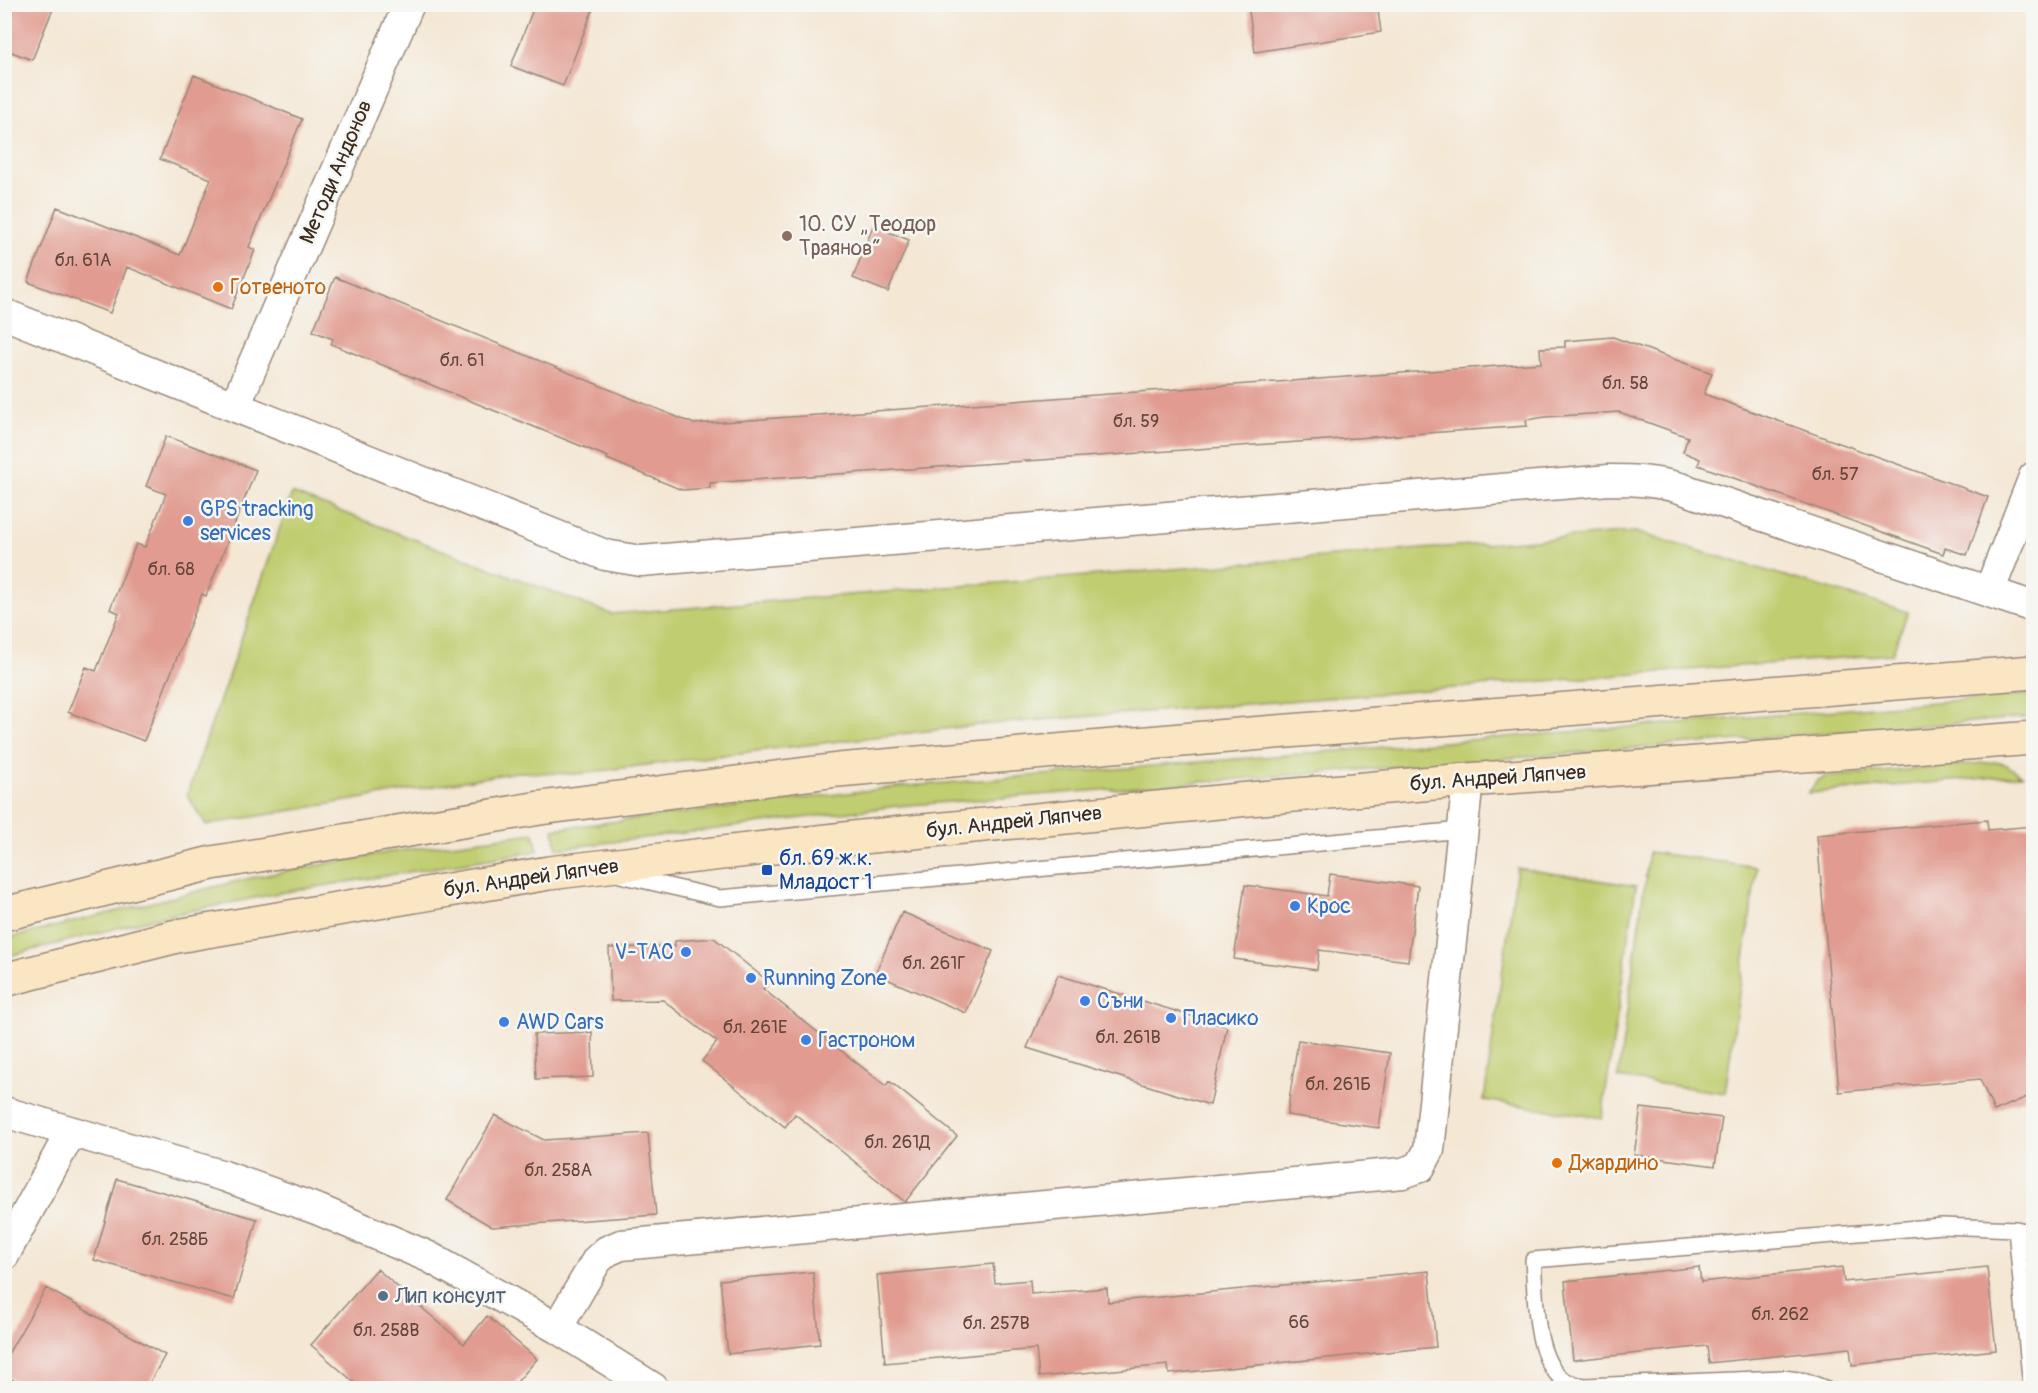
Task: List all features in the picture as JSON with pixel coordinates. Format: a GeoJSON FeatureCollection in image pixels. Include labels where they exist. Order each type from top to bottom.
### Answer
{"type":"FeatureCollection","features":[{"type":"Feature","properties":{"kind":"main road"},"geometry":{"type":"LineString","coordinates":[[4,914],[212,863],[540,808],[838,770],[1251,734],[2034,672]]}},
{"type":"Feature","properties":{"kind":"main road","name":"бул. Андрей Ляпчев"},"geometry":{"type":"LineString","coordinates":[[4,980],[177,936],[549,873],[885,835],[1468,780],[2034,738]]}},
{"type":"Feature","properties":{"kind":"street","name":"Методи Андонов"},"geometry":{"type":"LineString","coordinates":[[235,406],[409,4]]}},
{"type":"Feature","properties":{"kind":"street"},"geometry":{"type":"LineString","coordinates":[[4,314],[576,544],[605,555],[641,561],[1609,480],[1636,480],[1659,482],[1680,488],[2034,606]]}},
{"type":"Feature","properties":{"kind":"street"},"geometry":{"type":"LineString","coordinates":[[1989,592],[2034,477]]}},
{"type":"Feature","properties":{"kind":"street"},"geometry":{"type":"LineString","coordinates":[[557,1328],[597,1260],[607,1251],[621,1245],[1403,1173],[1420,1167],[1429,1150],[1468,780]]}},
{"type":"Feature","properties":{"kind":"street"},"geometry":{"type":"LineString","coordinates":[[4,1112],[224,1176],[319,1210],[429,1257],[557,1328],[653,1389]]}},
{"type":"Feature","properties":{"kind":"street"},"geometry":{"type":"LineString","coordinates":[[4,1255],[70,1131]]}},
{"type":"Feature","properties":{"kind":"lane"},"geometry":{"type":"LineString","coordinates":[[591,868],[720,898],[1463,830]]}},
{"type":"Feature","properties":{"kind":"lane"},"geometry":{"type":"LineString","coordinates":[[1824,1389],[1806,1381],[1783,1378],[1585,1386],[1570,1383],[1558,1375],[1547,1359],[1539,1330],[1533,1260],[1942,1226],[2016,1229],[2034,1233]]}},
{"type":"Feature","properties":{"kind":"lane"},"geometry":{"type":"LineString","coordinates":[[2016,1229],[2031,1389]]}},
{"type":"Feature","properties":{"kind":"green space"},"geometry":{"type":"Polygon","coordinates":[[[292,493],[611,614],[1635,532],[1908,612],[1892,654],[978,725],[576,774],[517,772],[206,825],[187,795],[292,493]]]}},
{"type":"Feature","properties":{"kind":"green space"},"geometry":{"type":"Polygon","coordinates":[[[2033,694],[2033,717],[897,806],[557,849],[554,829],[896,787],[2033,694]]]}},
{"type":"Feature","properties":{"kind":"green space"},"geometry":{"type":"Polygon","coordinates":[[[1995,762],[2005,764],[2022,775],[1808,793],[1818,780],[1825,777],[1995,762]]]}},
{"type":"Feature","properties":{"kind":"green space"},"geometry":{"type":"Polygon","coordinates":[[[534,833],[538,851],[279,893],[156,918],[5,957],[5,939],[250,878],[390,852],[534,833]]]}},
{"type":"Feature","properties":{"kind":"green space"},"geometry":{"type":"Polygon","coordinates":[[[1649,852],[1757,867],[1725,1093],[1618,1078],[1649,852]]]}},
{"type":"Feature","properties":{"kind":"green space"},"geometry":{"type":"Polygon","coordinates":[[[1517,868],[1636,886],[1602,1118],[1484,1100],[1517,868]]]}},
{"type":"Feature","properties":{"kind":"building"},"geometry":{"type":"Polygon","coordinates":[[[4,4],[55,4],[32,60],[4,49],[4,4]]]}},
{"type":"Feature","properties":{"kind":"building"},"geometry":{"type":"Polygon","coordinates":[[[535,4],[595,4],[563,86],[511,66],[535,4]]]}},
{"type":"Feature","properties":{"kind":"building"},"geometry":{"type":"Polygon","coordinates":[[[1248,4],[1377,4],[1381,32],[1255,52],[1248,4]]]}},
{"type":"Feature","properties":{"kind":"building"},"geometry":{"type":"Polygon","coordinates":[[[194,75],[302,119],[249,247],[255,250],[231,309],[127,267],[110,313],[28,282],[57,207],[180,255],[211,179],[160,159],[194,75]]]}},
{"type":"Feature","properties":{"kind":"building"},"geometry":{"type":"Polygon","coordinates":[[[873,226],[909,240],[888,292],[853,278],[873,226]]]}},
{"type":"Feature","properties":{"kind":"building"},"geometry":{"type":"Polygon","coordinates":[[[335,277],[694,424],[1541,363],[1540,348],[1565,347],[1565,341],[1613,337],[1712,373],[1704,394],[1988,497],[1967,555],[1945,548],[1943,554],[1698,465],[1700,459],[1683,452],[1688,437],[1619,412],[1545,417],[1526,420],[1527,426],[710,483],[710,488],[682,490],[607,459],[608,457],[331,344],[333,339],[313,331],[335,277]]]}},
{"type":"Feature","properties":{"kind":"building"},"geometry":{"type":"Polygon","coordinates":[[[166,436],[256,470],[206,596],[202,594],[144,741],[68,712],[86,667],[96,671],[119,613],[110,609],[136,544],[145,547],[166,494],[146,486],[166,436]]]}},
{"type":"Feature","properties":{"kind":"building"},"geometry":{"type":"Polygon","coordinates":[[[1987,820],[1988,830],[2034,826],[2034,1094],[1994,1111],[1980,1079],[1839,1092],[1817,835],[1987,820]]]}},
{"type":"Feature","properties":{"kind":"building"},"geometry":{"type":"Polygon","coordinates":[[[1330,874],[1418,886],[1408,961],[1319,950],[1317,970],[1234,959],[1245,885],[1327,896],[1330,874]]]}},
{"type":"Feature","properties":{"kind":"building"},"geometry":{"type":"Polygon","coordinates":[[[902,912],[993,951],[966,1013],[875,974],[902,912]]]}},
{"type":"Feature","properties":{"kind":"building"},"geometry":{"type":"Polygon","coordinates":[[[714,938],[769,982],[763,989],[886,1086],[889,1081],[957,1136],[905,1202],[795,1114],[785,1127],[702,1061],[717,1042],[663,1000],[611,1001],[609,948],[675,946],[675,941],[714,938]]]}},
{"type":"Feature","properties":{"kind":"building"},"geometry":{"type":"Polygon","coordinates":[[[1058,975],[1227,1027],[1210,1105],[1027,1048],[1058,975]]]}},
{"type":"Feature","properties":{"kind":"building"},"geometry":{"type":"Polygon","coordinates":[[[592,1032],[593,1077],[536,1079],[534,1034],[592,1032]]]}},
{"type":"Feature","properties":{"kind":"building"},"geometry":{"type":"Polygon","coordinates":[[[1298,1040],[1390,1053],[1379,1128],[1287,1115],[1298,1040]]]}},
{"type":"Feature","properties":{"kind":"building"},"geometry":{"type":"Polygon","coordinates":[[[1641,1108],[1722,1118],[1715,1166],[1634,1155],[1641,1108]]]}},
{"type":"Feature","properties":{"kind":"building"},"geometry":{"type":"Polygon","coordinates":[[[495,1115],[544,1140],[648,1133],[656,1215],[492,1227],[447,1200],[495,1115]]]}},
{"type":"Feature","properties":{"kind":"building"},"geometry":{"type":"Polygon","coordinates":[[[117,1179],[257,1219],[234,1299],[94,1260],[117,1179]]]}},
{"type":"Feature","properties":{"kind":"building"},"geometry":{"type":"Polygon","coordinates":[[[993,1264],[995,1283],[1030,1280],[1031,1294],[1107,1288],[1108,1302],[1429,1271],[1436,1347],[1169,1374],[1168,1365],[1039,1377],[1036,1349],[885,1363],[877,1275],[993,1264]]]}},
{"type":"Feature","properties":{"kind":"building"},"geometry":{"type":"Polygon","coordinates":[[[1699,1267],[1701,1282],[1842,1267],[1844,1282],[1987,1267],[1996,1350],[1852,1365],[1850,1348],[1709,1363],[1707,1346],[1573,1360],[1565,1281],[1699,1267]]]}},
{"type":"Feature","properties":{"kind":"building"},"geometry":{"type":"Polygon","coordinates":[[[377,1269],[464,1344],[487,1316],[537,1359],[511,1389],[362,1389],[311,1345],[377,1269]]]}},
{"type":"Feature","properties":{"kind":"building"},"geometry":{"type":"Polygon","coordinates":[[[813,1272],[820,1344],[728,1354],[720,1280],[813,1272]]]}},
{"type":"Feature","properties":{"kind":"building"},"geometry":{"type":"Polygon","coordinates":[[[46,1288],[165,1355],[146,1389],[28,1389],[4,1375],[4,1361],[46,1288]]]}},
{"type":"Feature","properties":{"kind":"place","name":"10. СУ „Теодор Траянов“"},"geometry":{"type":"Point","coordinates":[787,236]}},
{"type":"Feature","properties":{"kind":"place","name":"Готвеното"},"geometry":{"type":"Point","coordinates":[218,287]}},
{"type":"Feature","properties":{"kind":"place","name":"GPS tracking services"},"geometry":{"type":"Point","coordinates":[188,521]}},
{"type":"Feature","properties":{"kind":"place","name":"бл. 69 ж.к. Младост 1"},"geometry":{"type":"Point","coordinates":[767,870]}},
{"type":"Feature","properties":{"kind":"place","name":"Крос"},"geometry":{"type":"Point","coordinates":[1295,906]}},
{"type":"Feature","properties":{"kind":"place","name":"V-TAC"},"geometry":{"type":"Point","coordinates":[686,952]}},
{"type":"Feature","properties":{"kind":"place","name":"Running Zone"},"geometry":{"type":"Point","coordinates":[751,978]}},
{"type":"Feature","properties":{"kind":"place","name":"Съни"},"geometry":{"type":"Point","coordinates":[1085,1001]}},
{"type":"Feature","properties":{"kind":"place","name":"Пласико"},"geometry":{"type":"Point","coordinates":[1171,1018]}},
{"type":"Feature","properties":{"kind":"place","name":"AWD Cars"},"geometry":{"type":"Point","coordinates":[504,1022]}},
{"type":"Feature","properties":{"kind":"place","name":"Гастроном"},"geometry":{"type":"Point","coordinates":[806,1040]}},
{"type":"Feature","properties":{"kind":"place","name":"Джардино"},"geometry":{"type":"Point","coordinates":[1557,1163]}},
{"type":"Feature","properties":{"kind":"place","name":"Лип консулт"},"geometry":{"type":"Point","coordinates":[383,1296]}}]}
